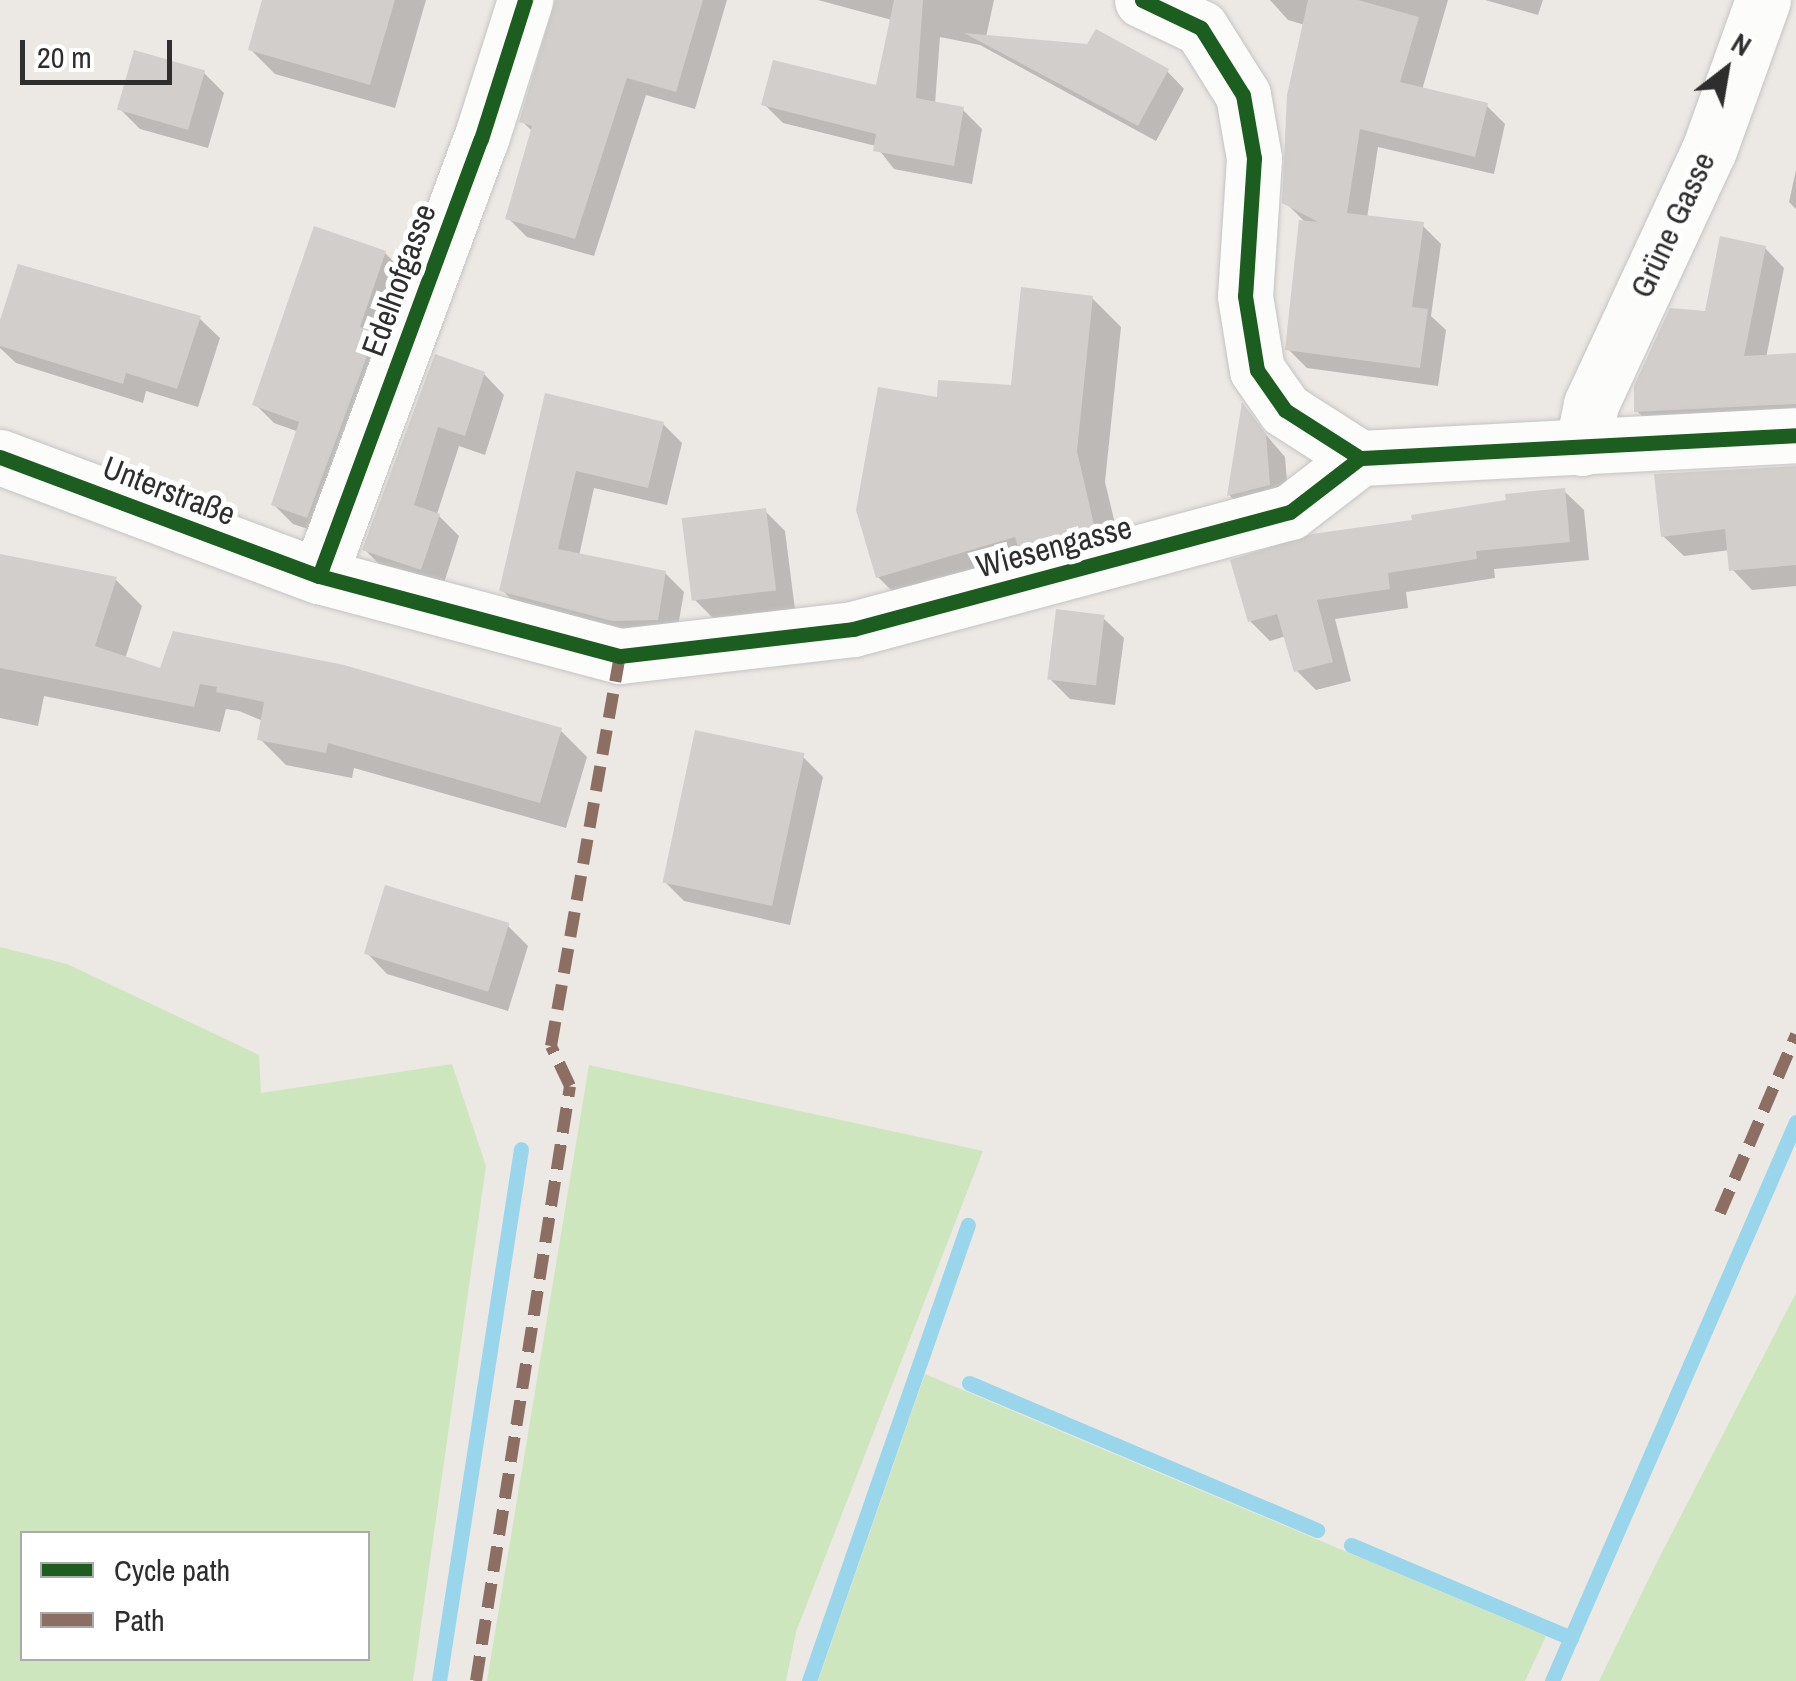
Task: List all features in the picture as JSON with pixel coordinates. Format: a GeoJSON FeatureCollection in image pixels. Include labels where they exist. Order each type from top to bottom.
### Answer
{"type":"FeatureCollection","features":[{"type":"Feature","properties":{"kind":"street","name":"Edelhofgasse"},"geometry":{"type":"LineString","coordinates":[[318,576],[481,139],[525,0]]}},
{"type":"Feature","properties":{"kind":"street"},"geometry":{"type":"LineString","coordinates":[[1142,0],[1205,14],[1243,95],[1254,158],[1245,296],[1257,370],[1285,410],[1360,458],[1796,435]]}},
{"type":"Feature","properties":{"kind":"street","name":"Grüne Gasse"},"geometry":{"type":"LineString","coordinates":[[1582,448],[1591,404],[1709,150],[1763,0]]}},
{"type":"Feature","properties":{"kind":"street","name":"Unterstraße"},"geometry":{"type":"LineString","coordinates":[[0,457],[318,576]]}},
{"type":"Feature","properties":{"kind":"street","name":"Wiesengasse"},"geometry":{"type":"LineString","coordinates":[[318,576],[620,656],[853,629],[1290,512],[1360,458]]}},
{"type":"Feature","properties":{"kind":"green space"},"geometry":{"type":"Polygon","coordinates":[[[0,947],[67,964],[259,1055],[261,1093],[452,1064],[486,1166],[413,1681],[0,1681],[0,947]]]}},
{"type":"Feature","properties":{"kind":"green space"},"geometry":{"type":"Polygon","coordinates":[[[589,1065],[983,1151],[796,1632],[786,1681],[487,1681],[589,1065]]]}},
{"type":"Feature","properties":{"kind":"green space"},"geometry":{"type":"Polygon","coordinates":[[[1796,1293],[1796,1681],[1599,1681],[1657,1562],[1796,1293]]]}},
{"type":"Feature","properties":{"kind":"green space"},"geometry":{"type":"Polygon","coordinates":[[[925,1374],[1546,1636],[1525,1681],[818,1681],[925,1374]]]}},
{"type":"Feature","properties":{"kind":"building"},"geometry":{"type":"Polygon","coordinates":[[[262,0],[395,0],[370,85],[248,50],[262,0]]]}},
{"type":"Feature","properties":{"kind":"building"},"geometry":{"type":"Polygon","coordinates":[[[555,0],[703,0],[676,92],[627,78],[575,239],[505,219],[532,126],[519,122],[555,0]]]}},
{"type":"Feature","properties":{"kind":"building"},"geometry":{"type":"Polygon","coordinates":[[[894,0],[923,0],[916,98],[964,107],[954,166],[873,151],[876,134],[761,105],[773,60],[876,85],[894,0]]]}},
{"type":"Feature","properties":{"kind":"building"},"geometry":{"type":"Polygon","coordinates":[[[1308,0],[1358,0],[1419,17],[1400,82],[1488,103],[1475,157],[1360,129],[1347,213],[1424,222],[1412,307],[1428,309],[1420,368],[1285,350],[1299,220],[1318,222],[1282,203],[1287,95],[1308,0]]]}},
{"type":"Feature","properties":{"kind":"building"},"geometry":{"type":"Polygon","coordinates":[[[1096,29],[1169,69],[1138,126],[964,33],[1087,44],[1096,29]]]}},
{"type":"Feature","properties":{"kind":"building"},"geometry":{"type":"Polygon","coordinates":[[[134,50],[205,70],[188,130],[117,110],[134,50]]]}},
{"type":"Feature","properties":{"kind":"building"},"geometry":{"type":"Polygon","coordinates":[[[314,226],[386,251],[360,327],[376,332],[307,518],[271,505],[299,422],[252,405],[314,226]]]}},
{"type":"Feature","properties":{"kind":"building"},"geometry":{"type":"Polygon","coordinates":[[[1720,236],[1766,246],[1744,356],[1796,353],[1796,404],[1634,412],[1634,386],[1670,308],[1705,311],[1720,236]]]}},
{"type":"Feature","properties":{"kind":"building"},"geometry":{"type":"Polygon","coordinates":[[[18,264],[201,316],[177,389],[126,373],[123,384],[0,346],[0,320],[18,264]]]}},
{"type":"Feature","properties":{"kind":"building"},"geometry":{"type":"Polygon","coordinates":[[[1021,287],[1093,296],[1077,451],[1095,529],[1018,547],[1015,537],[876,578],[856,510],[878,387],[937,397],[938,380],[1011,385],[1021,287]]]}},
{"type":"Feature","properties":{"kind":"building"},"geometry":{"type":"Polygon","coordinates":[[[435,354],[485,372],[465,436],[438,427],[414,505],[440,514],[421,570],[362,550],[435,354]]]}},
{"type":"Feature","properties":{"kind":"building"},"geometry":{"type":"Polygon","coordinates":[[[545,393],[664,422],[648,488],[576,471],[558,549],[666,571],[658,620],[612,621],[499,591],[545,393]]]}},
{"type":"Feature","properties":{"kind":"building"},"geometry":{"type":"Polygon","coordinates":[[[1242,402],[1266,434],[1270,485],[1227,496],[1242,402]]]}},
{"type":"Feature","properties":{"kind":"building"},"geometry":{"type":"Polygon","coordinates":[[[1796,466],[1796,565],[1729,571],[1725,529],[1661,537],[1654,474],[1796,466]]]}},
{"type":"Feature","properties":{"kind":"building"},"geometry":{"type":"Polygon","coordinates":[[[1565,488],[1570,542],[1476,551],[1477,559],[1388,573],[1390,589],[1317,600],[1333,662],[1294,672],[1277,614],[1248,622],[1230,560],[1312,534],[1412,520],[1411,515],[1506,500],[1505,494],[1565,488]]]}},
{"type":"Feature","properties":{"kind":"building"},"geometry":{"type":"Polygon","coordinates":[[[766,508],[776,590],[692,601],[682,518],[766,508]]]}},
{"type":"Feature","properties":{"kind":"building"},"geometry":{"type":"Polygon","coordinates":[[[0,554],[117,577],[95,646],[160,668],[173,631],[344,665],[562,728],[540,803],[328,743],[326,753],[257,740],[264,702],[216,692],[217,687],[200,684],[194,707],[0,668],[0,554]]]}},
{"type":"Feature","properties":{"kind":"building"},"geometry":{"type":"Polygon","coordinates":[[[1056,609],[1105,615],[1096,685],[1047,679],[1056,609]]]}},
{"type":"Feature","properties":{"kind":"building"},"geometry":{"type":"Polygon","coordinates":[[[695,730],[805,753],[772,906],[663,883],[695,730]]]}},
{"type":"Feature","properties":{"kind":"building"},"geometry":{"type":"Polygon","coordinates":[[[385,885],[509,923],[488,992],[364,954],[385,885]]]}},
{"type":"Feature","properties":{"kind":"waterway"},"geometry":{"type":"LineString","coordinates":[[1552,1681],[1796,1122]]}},
{"type":"Feature","properties":{"kind":"waterway"},"geometry":{"type":"LineString","coordinates":[[439,1681],[521,1149]]}},
{"type":"Feature","properties":{"kind":"waterway"},"geometry":{"type":"LineString","coordinates":[[809,1681],[968,1225]]}},
{"type":"Feature","properties":{"kind":"waterway"},"geometry":{"type":"LineString","coordinates":[[969,1383],[1317,1530]]}},
{"type":"Feature","properties":{"kind":"waterway"},"geometry":{"type":"LineString","coordinates":[[1351,1545],[1571,1638]]}},
{"type":"Feature","properties":{"kind":"marked path"},"geometry":{"type":"LineString","coordinates":[[476,1681],[570,1086],[551,1046],[620,656]]}},
{"type":"Feature","properties":{"kind":"marked path"},"geometry":{"type":"LineString","coordinates":[[1720,1213],[1796,1035]]}},
{"type":"Feature","properties":{"kind":"cycle path"},"geometry":{"type":"LineString","coordinates":[[319,576],[481,139],[525,0]]}},
{"type":"Feature","properties":{"kind":"cycle path"},"geometry":{"type":"LineString","coordinates":[[1142,0],[1201,28],[1243,95],[1254,158],[1245,296],[1257,370],[1285,410],[1360,458]]}},
{"type":"Feature","properties":{"kind":"cycle path"},"geometry":{"type":"LineString","coordinates":[[0,457],[319,576],[620,656],[853,629],[1290,512],[1360,458],[1796,435]]}}]}
